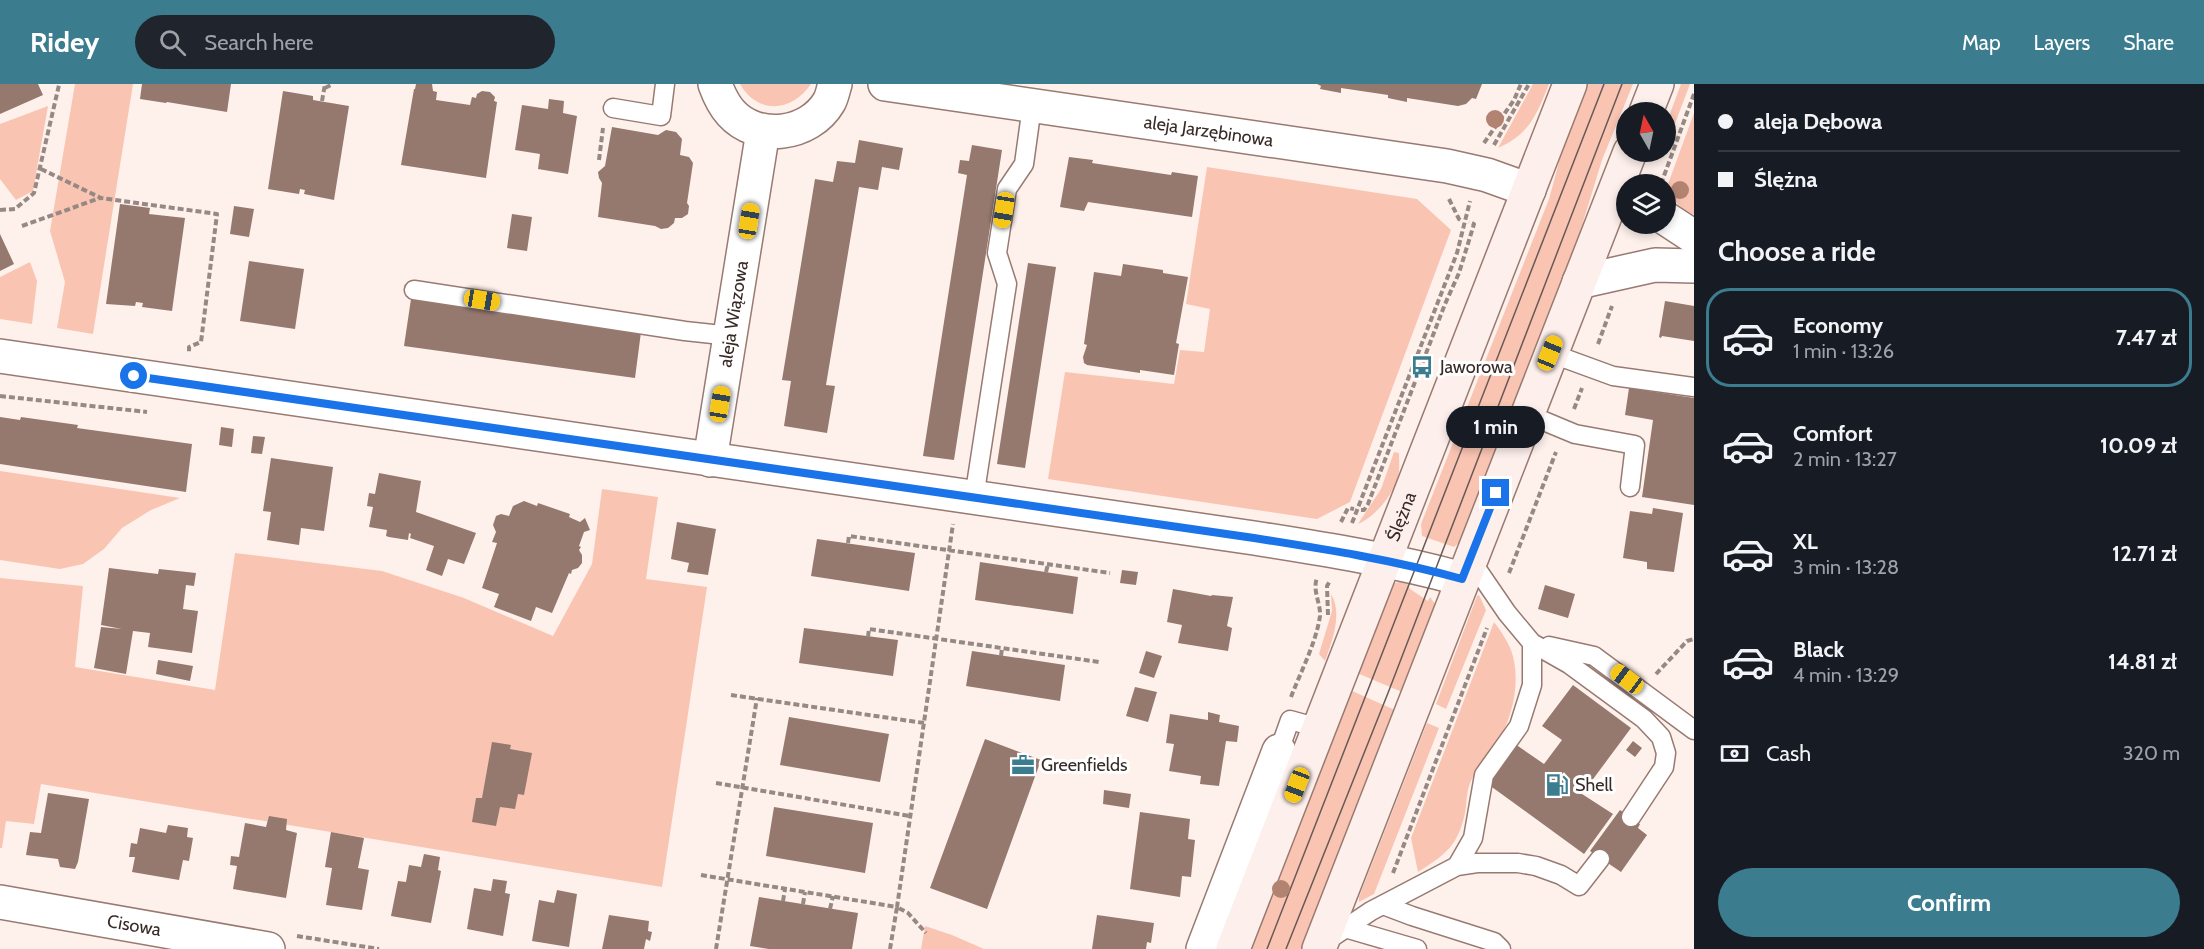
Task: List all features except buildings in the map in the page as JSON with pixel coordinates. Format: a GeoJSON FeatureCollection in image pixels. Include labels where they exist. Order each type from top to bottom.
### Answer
{"type":"FeatureCollection","features":[{"type":"Feature","properties":{"kind":"main road","name":"Ślężna"},"geometry":{"type":"LineString","coordinates":[[1233,949],[1305,724],[1384,560],[1570,84]]}},
{"type":"Feature","properties":{"kind":"main road"},"geometry":{"type":"LineString","coordinates":[[1650,102],[1657,84]]}},
{"type":"Feature","properties":{"kind":"main road"},"geometry":{"type":"LineString","coordinates":[[1328,941],[1466,569],[1550,353],[1579,282],[1616,202]]}},
{"type":"Feature","properties":{"kind":"street"},"geometry":{"type":"LineString","coordinates":[[715,84],[721,99],[732,114],[752,128],[782,132],[802,126],[818,116],[830,101],[835,84]]}},
{"type":"Feature","properties":{"kind":"street","name":"aleja Jarzębinowa"},"geometry":{"type":"LineString","coordinates":[[885,84],[1447,166],[1487,175],[1529,190]]}},
{"type":"Feature","properties":{"kind":"street","name":"aleja Wiązowa"},"geometry":{"type":"LineString","coordinates":[[710,460],[763,131]]}},
{"type":"Feature","properties":{"kind":"street"},"geometry":{"type":"LineString","coordinates":[[1676,225],[1694,237]]}},
{"type":"Feature","properties":{"kind":"street"},"geometry":{"type":"LineString","coordinates":[[1579,282],[1655,266],[1694,266]]}},
{"type":"Feature","properties":{"kind":"street"},"geometry":{"type":"LineString","coordinates":[[0,356],[710,460],[964,508],[1254,538],[1426,568],[1466,569]]}},
{"type":"Feature","properties":{"kind":"street"},"geometry":{"type":"LineString","coordinates":[[1203,949],[1279,751]]}},
{"type":"Feature","properties":{"kind":"street","name":"Cisowa"},"geometry":{"type":"LineString","coordinates":[[0,902],[191,942],[268,949]]}},
{"type":"Feature","properties":{"kind":"lane"},"geometry":{"type":"LineString","coordinates":[[613,108],[661,116],[665,84]]}},
{"type":"Feature","properties":{"kind":"lane"},"geometry":{"type":"LineString","coordinates":[[964,508],[1007,284],[997,254],[1007,189],[1024,164],[1032,106]]}},
{"type":"Feature","properties":{"kind":"lane"},"geometry":{"type":"LineString","coordinates":[[414,290],[686,332],[731,336]]}},
{"type":"Feature","properties":{"kind":"lane"},"geometry":{"type":"LineString","coordinates":[[1550,353],[1613,376],[1694,387]]}},
{"type":"Feature","properties":{"kind":"lane"},"geometry":{"type":"LineString","coordinates":[[1527,414],[1575,434],[1635,445],[1630,487]]}},
{"type":"Feature","properties":{"kind":"lane"},"geometry":{"type":"LineString","coordinates":[[1466,569],[1532,643],[1569,664],[1644,719],[1661,737],[1666,753],[1664,766],[1631,817]]}},
{"type":"Feature","properties":{"kind":"lane"},"geometry":{"type":"LineString","coordinates":[[1532,643],[1594,656],[1694,730]]}},
{"type":"Feature","properties":{"kind":"lane"},"geometry":{"type":"LineString","coordinates":[[1457,866],[1473,837],[1484,775],[1519,726],[1532,685],[1532,643]]}},
{"type":"Feature","properties":{"kind":"lane"},"geometry":{"type":"LineString","coordinates":[[1279,751],[1305,724]]}},
{"type":"Feature","properties":{"kind":"lane"},"geometry":{"type":"LineString","coordinates":[[1328,941],[1383,905],[1457,866],[1477,863],[1518,863],[1536,866],[1561,875],[1579,886],[1600,859]]}},
{"type":"Feature","properties":{"kind":"lane"},"geometry":{"type":"LineString","coordinates":[[1383,905],[1494,942],[1501,949]]}},
{"type":"Feature","properties":{"kind":"lane"},"geometry":{"type":"LineString","coordinates":[[1328,941],[1417,949]]}},
{"type":"Feature","properties":{"kind":"path"},"geometry":{"type":"LineString","coordinates":[[322,101],[325,86],[333,84]]}},
{"type":"Feature","properties":{"kind":"path"},"geometry":{"type":"LineString","coordinates":[[1491,151],[1529,84]]}},
{"type":"Feature","properties":{"kind":"path"},"geometry":{"type":"LineString","coordinates":[[0,210],[15,209],[34,193],[59,85]]}},
{"type":"Feature","properties":{"kind":"path"},"geometry":{"type":"LineString","coordinates":[[1665,174],[1692,106],[1694,94]]}},
{"type":"Feature","properties":{"kind":"path"},"geometry":{"type":"LineString","coordinates":[[41,170],[101,198],[217,214],[201,342],[189,347],[188,362]]}},
{"type":"Feature","properties":{"kind":"path"},"geometry":{"type":"LineString","coordinates":[[1442,193],[1451,200],[1459,219],[1462,220]]}},
{"type":"Feature","properties":{"kind":"path"},"geometry":{"type":"LineString","coordinates":[[1350,528],[1457,253],[1472,195]]}},
{"type":"Feature","properties":{"kind":"path"},"geometry":{"type":"LineString","coordinates":[[22,226],[101,198]]}},
{"type":"Feature","properties":{"kind":"path"},"geometry":{"type":"LineString","coordinates":[[1361,510],[1365,510],[1368,504],[1459,273],[1473,224],[1469,222]]}},
{"type":"Feature","properties":{"kind":"path"},"geometry":{"type":"LineString","coordinates":[[1598,346],[1613,303]]}},
{"type":"Feature","properties":{"kind":"path"},"geometry":{"type":"LineString","coordinates":[[1570,419],[1583,385]]}},
{"type":"Feature","properties":{"kind":"path"},"geometry":{"type":"LineString","coordinates":[[1508,576],[1556,450]]}},
{"type":"Feature","properties":{"kind":"path"},"geometry":{"type":"LineString","coordinates":[[890,949],[950,550],[964,508]]}},
{"type":"Feature","properties":{"kind":"path"},"geometry":{"type":"LineString","coordinates":[[1339,524],[1348,508],[1354,509]]}},
{"type":"Feature","properties":{"kind":"path"},"geometry":{"type":"LineString","coordinates":[[848,543],[849,536],[1110,573]]}},
{"type":"Feature","properties":{"kind":"path"},"geometry":{"type":"LineString","coordinates":[[1046,572],[1048,564]]}},
{"type":"Feature","properties":{"kind":"path"},"geometry":{"type":"LineString","coordinates":[[1305,724],[1286,707],[1315,637],[1320,614],[1315,584],[1318,576]]}},
{"type":"Feature","properties":{"kind":"path"},"geometry":{"type":"LineString","coordinates":[[1391,880],[1432,766],[1491,617]]}},
{"type":"Feature","properties":{"kind":"path"},"geometry":{"type":"LineString","coordinates":[[868,637],[869,629],[1099,662]]}},
{"type":"Feature","properties":{"kind":"path"},"geometry":{"type":"LineString","coordinates":[[1642,691],[1687,641],[1694,639]]}},
{"type":"Feature","properties":{"kind":"path"},"geometry":{"type":"LineString","coordinates":[[1001,656],[1002,648]]}},
{"type":"Feature","properties":{"kind":"path"},"geometry":{"type":"LineString","coordinates":[[731,694],[924,723]]}},
{"type":"Feature","properties":{"kind":"path"},"geometry":{"type":"LineString","coordinates":[[716,949],[757,699]]}},
{"type":"Feature","properties":{"kind":"path"},"geometry":{"type":"LineString","coordinates":[[716,783],[910,816]]}},
{"type":"Feature","properties":{"kind":"path"},"geometry":{"type":"LineString","coordinates":[[701,875],[897,907],[908,914],[926,933]]}},
{"type":"Feature","properties":{"kind":"path"},"geometry":{"type":"LineString","coordinates":[[783,901],[785,889]]}},
{"type":"Feature","properties":{"kind":"path"},"geometry":{"type":"LineString","coordinates":[[803,904],[805,892]]}},
{"type":"Feature","properties":{"kind":"path"},"geometry":{"type":"LineString","coordinates":[[830,909],[833,896]]}},
{"type":"Feature","properties":{"kind":"shaded area"},"geometry":{"type":"Polygon","coordinates":[[[75,84],[133,84],[93,334],[57,328],[65,282],[50,231],[75,84]]]}},
{"type":"Feature","properties":{"kind":"shaded area"},"geometry":{"type":"Polygon","coordinates":[[[740,84],[811,84],[794,100],[775,106],[756,101],[740,84]]]}},
{"type":"Feature","properties":{"kind":"shaded area"},"geometry":{"type":"Polygon","coordinates":[[[1533,84],[1549,84],[1536,114],[1525,130],[1509,143],[1498,148],[1533,84]]]}},
{"type":"Feature","properties":{"kind":"shaded area"},"geometry":{"type":"Polygon","coordinates":[[[1586,84],[1633,84],[1626,102],[1616,102],[1616,126],[1602,160],[1576,245],[1460,542],[1454,547],[1422,536],[1421,524],[1549,199],[1562,151],[1586,84]]]}},
{"type":"Feature","properties":{"kind":"shaded area"},"geometry":{"type":"Polygon","coordinates":[[[1681,84],[1690,84],[1676,121],[1674,102],[1681,84]]]}},
{"type":"Feature","properties":{"kind":"shaded area"},"geometry":{"type":"Polygon","coordinates":[[[48,106],[33,191],[16,200],[0,179],[0,124],[48,106]]]}},
{"type":"Feature","properties":{"kind":"shaded area"},"geometry":{"type":"Polygon","coordinates":[[[1694,113],[1694,215],[1676,202],[1676,174],[1672,174],[1694,113]]]}},
{"type":"Feature","properties":{"kind":"shaded area"},"geometry":{"type":"Polygon","coordinates":[[[1207,167],[1417,199],[1451,230],[1350,502],[1317,519],[1048,479],[1065,372],[1174,384],[1180,350],[1204,352],[1210,309],[1186,304],[1207,167]]]}},
{"type":"Feature","properties":{"kind":"shaded area"},"geometry":{"type":"Polygon","coordinates":[[[30,262],[37,281],[32,324],[0,319],[0,277],[30,262]]]}},
{"type":"Feature","properties":{"kind":"shaded area"},"geometry":{"type":"Polygon","coordinates":[[[1394,452],[1399,453],[1396,484],[1377,511],[1358,524],[1381,489],[1394,452]]]}},
{"type":"Feature","properties":{"kind":"shaded area"},"geometry":{"type":"Polygon","coordinates":[[[0,471],[180,498],[151,510],[122,528],[104,549],[83,564],[60,569],[0,560],[0,471]]]}},
{"type":"Feature","properties":{"kind":"shaded area"},"geometry":{"type":"Polygon","coordinates":[[[602,489],[658,497],[646,579],[707,587],[662,887],[41,784],[34,824],[6,821],[2,848],[0,848],[0,578],[83,586],[75,667],[215,690],[235,553],[382,571],[464,598],[553,636],[592,564],[602,489]]]}},
{"type":"Feature","properties":{"kind":"shaded area"},"geometry":{"type":"Polygon","coordinates":[[[1406,580],[1410,589],[1428,601],[1430,597],[1435,604],[1402,692],[1357,673],[1388,592],[1395,583],[1406,580]]]}},
{"type":"Feature","properties":{"kind":"shaded area"},"geometry":{"type":"Polygon","coordinates":[[[1331,594],[1336,619],[1325,661],[1319,654],[1332,611],[1331,594]]]}},
{"type":"Feature","properties":{"kind":"shaded area"},"geometry":{"type":"Polygon","coordinates":[[[1479,595],[1486,610],[1446,709],[1436,704],[1479,595]]]}},
{"type":"Feature","properties":{"kind":"shaded area"},"geometry":{"type":"Polygon","coordinates":[[[1494,622],[1508,643],[1514,661],[1516,684],[1509,719],[1499,739],[1471,781],[1462,824],[1454,842],[1443,855],[1418,872],[1411,838],[1494,622]]]}},
{"type":"Feature","properties":{"kind":"shaded area"},"geometry":{"type":"Polygon","coordinates":[[[1350,690],[1395,710],[1302,949],[1250,949],[1350,690]]]}},
{"type":"Feature","properties":{"kind":"shaded area"},"geometry":{"type":"Polygon","coordinates":[[[1427,723],[1439,728],[1374,894],[1359,902],[1359,897],[1427,723]]]}},
{"type":"Feature","properties":{"kind":"shaded area"},"geometry":{"type":"Polygon","coordinates":[[[925,926],[952,935],[984,949],[921,949],[925,926]]]}},
{"type":"Feature","properties":{"kind":"tram line"},"geometry":{"type":"LineString","coordinates":[[1267,949],[1604,84]]}},
{"type":"Feature","properties":{"kind":"tram line"},"geometry":{"type":"LineString","coordinates":[[1286,949],[1388,693],[1622,84]]}},
{"type":"Feature","properties":{"kind":"place","name":"Jaworowa"},"geometry":{"type":"Point","coordinates":[1422,367]}},
{"type":"Feature","properties":{"kind":"place","name":"Greenfields"},"geometry":{"type":"Point","coordinates":[1023,765]}},
{"type":"Feature","properties":{"kind":"place","name":"Shell"},"geometry":{"type":"Point","coordinates":[1557,785]}},
{"type":"Feature","properties":{"kind":"route"},"geometry":{"type":"LineString","coordinates":[[134,376],[1254,538],[1345,552],[1426,568],[1462,579],[1496,493]]}}]}
